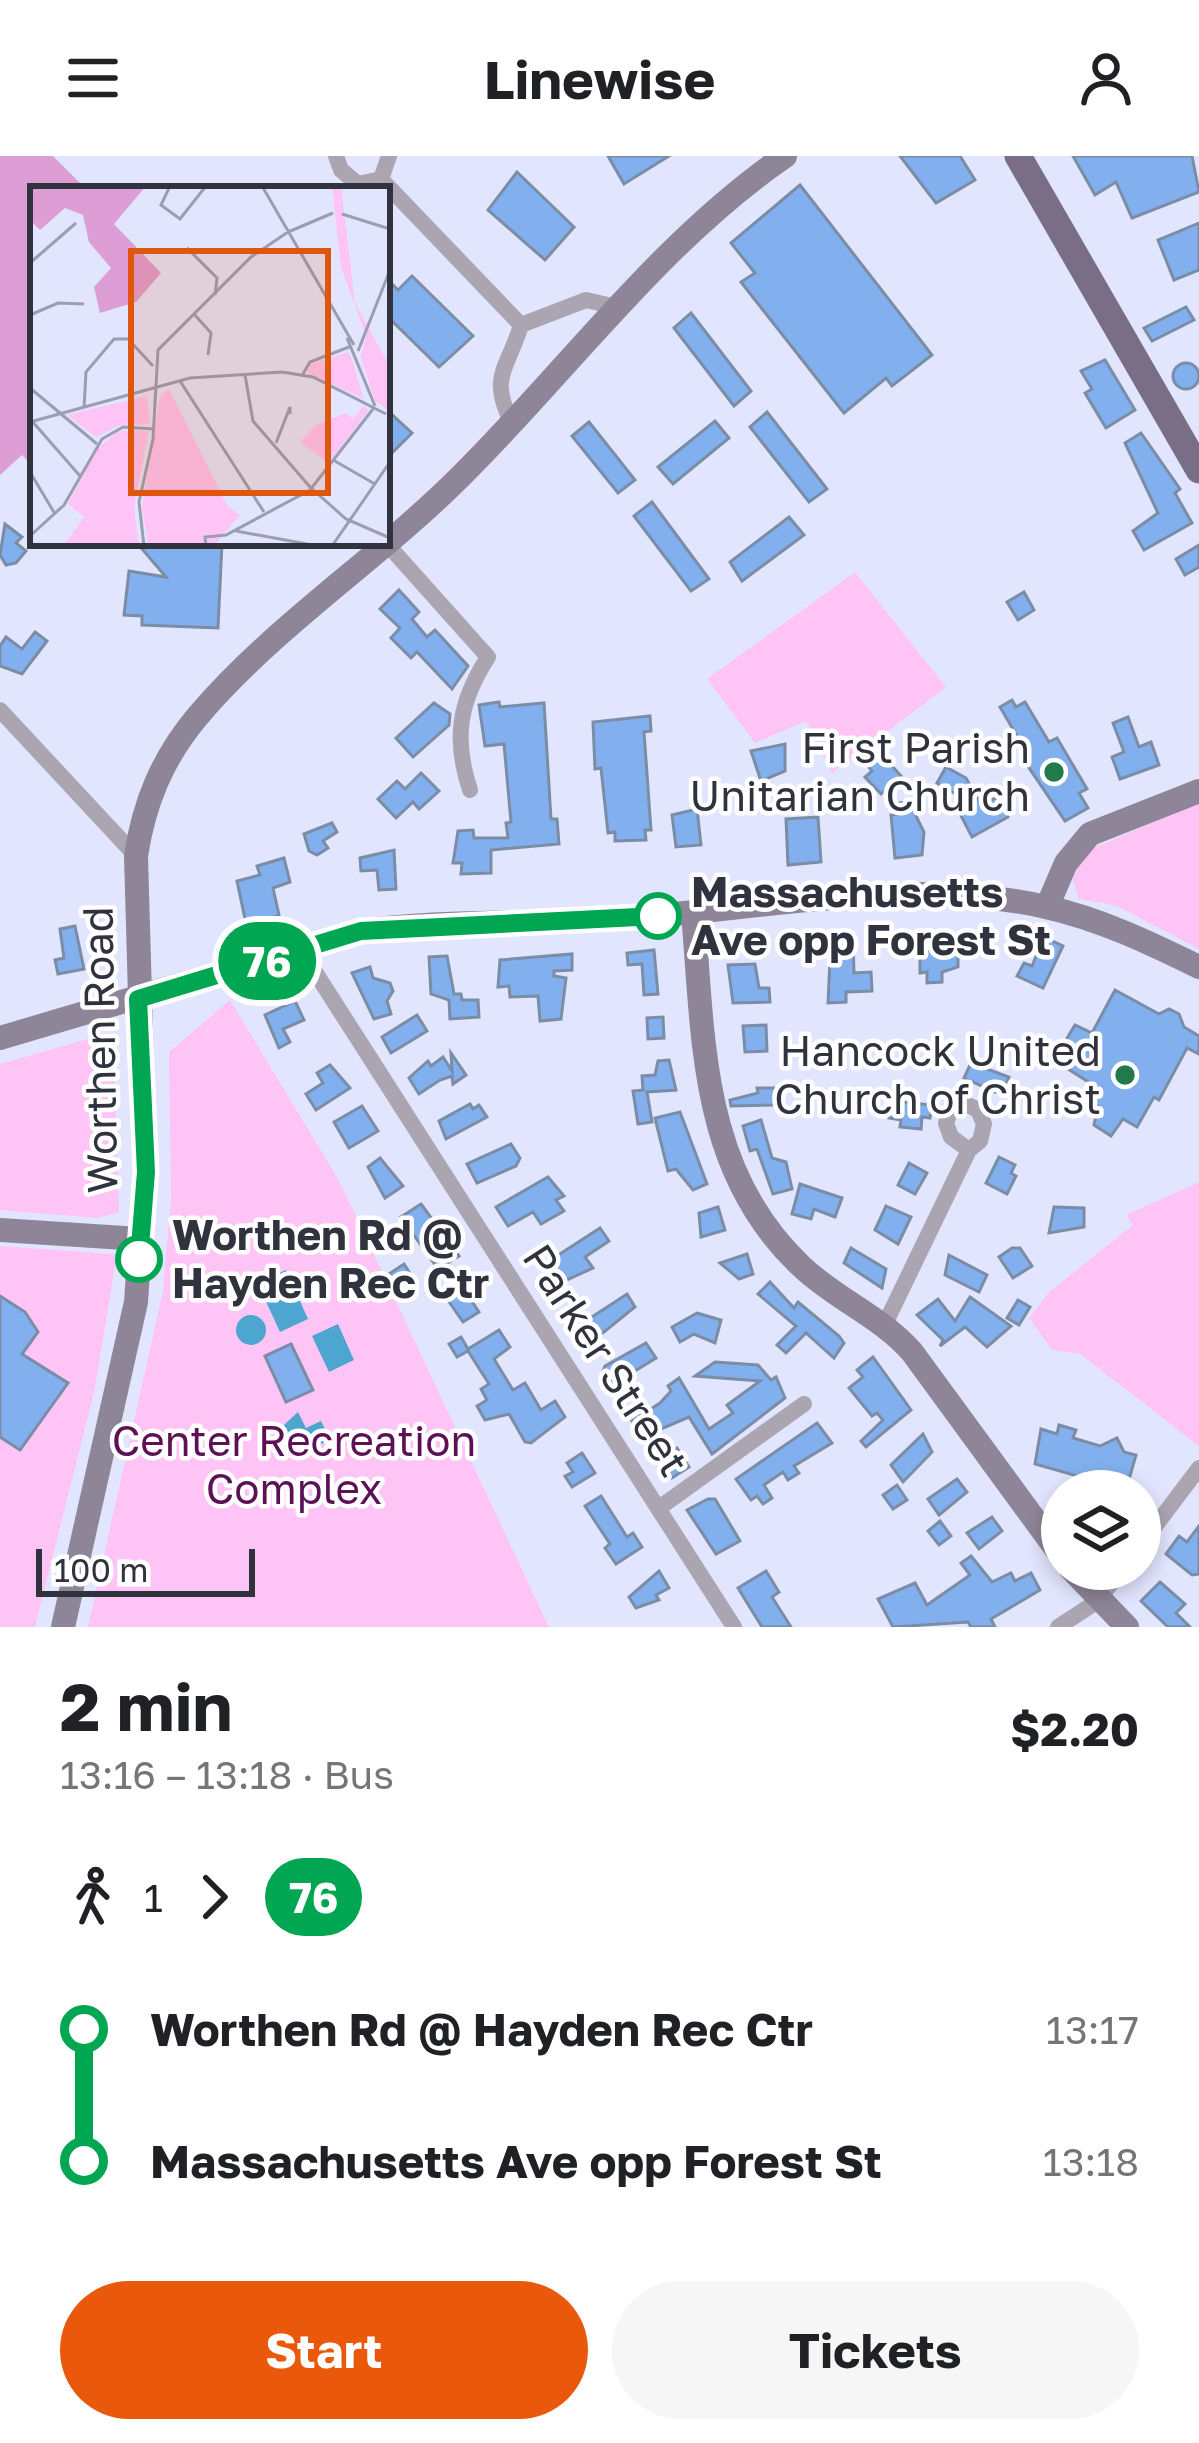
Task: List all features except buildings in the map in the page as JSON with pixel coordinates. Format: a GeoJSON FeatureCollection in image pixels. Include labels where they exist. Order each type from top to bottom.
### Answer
{"type":"FeatureCollection","features":[{"type":"Feature","properties":{"kind":"main road","name":"Worthen Road"},"geometry":{"type":"LineString","coordinates":[[390,541],[512,423],[703,219],[785,156]]}},
{"type":"Feature","properties":{"kind":"main road"},"geometry":{"type":"LineString","coordinates":[[1018,156],[1199,470]]}},
{"type":"Feature","properties":{"kind":"main road","name":"Worthen Road"},"geometry":{"type":"LineString","coordinates":[[63,1627],[136,1302],[146,1172],[136,856],[142,814],[163,762],[198,716],[293,623],[385,546]]}},
{"type":"Feature","properties":{"kind":"main road"},"geometry":{"type":"LineString","coordinates":[[1047,907],[1066,863],[1090,834],[1199,791]]}},
{"type":"Feature","properties":{"kind":"main road"},"geometry":{"type":"LineString","coordinates":[[0,1038],[361,931],[409,925],[693,913],[922,895],[1047,907],[1108,926],[1199,967]]}},
{"type":"Feature","properties":{"kind":"main road"},"geometry":{"type":"LineString","coordinates":[[693,913],[707,1079],[729,1166],[758,1217],[796,1262],[886,1324],[924,1366],[1041,1528]]}},
{"type":"Feature","properties":{"kind":"main road"},"geometry":{"type":"LineString","coordinates":[[0,1230],[140,1239]]}},
{"type":"Feature","properties":{"kind":"main road"},"geometry":{"type":"LineString","coordinates":[[1089,1590],[1127,1627]]}},
{"type":"Feature","properties":{"kind":"street"},"geometry":{"type":"LineString","coordinates":[[336,156],[341,170],[358,184],[381,179]]}},
{"type":"Feature","properties":{"kind":"street"},"geometry":{"type":"LineString","coordinates":[[381,179],[389,156]]}},
{"type":"Feature","properties":{"kind":"street"},"geometry":{"type":"LineString","coordinates":[[381,179],[388,186]]}},
{"type":"Feature","properties":{"kind":"street"},"geometry":{"type":"LineString","coordinates":[[390,188],[521,325]]}},
{"type":"Feature","properties":{"kind":"street"},"geometry":{"type":"LineString","coordinates":[[512,423],[498,390],[499,375],[521,325],[586,300],[621,308]]}},
{"type":"Feature","properties":{"kind":"street"},"geometry":{"type":"LineString","coordinates":[[389,546],[488,657],[466,691],[461,720],[470,790]]}},
{"type":"Feature","properties":{"kind":"street"},"geometry":{"type":"LineString","coordinates":[[0,710],[136,856]]}},
{"type":"Feature","properties":{"kind":"street","name":"Parker Street"},"geometry":{"type":"LineString","coordinates":[[301,950],[734,1627]]}},
{"type":"Feature","properties":{"kind":"street"},"geometry":{"type":"LineString","coordinates":[[886,1324],[969,1150]]}},
{"type":"Feature","properties":{"kind":"street"},"geometry":{"type":"LineString","coordinates":[[659,1508],[804,1404]]}},
{"type":"Feature","properties":{"kind":"street"},"geometry":{"type":"LineString","coordinates":[[1161,1518],[1199,1468]]}},
{"type":"Feature","properties":{"kind":"street"},"geometry":{"type":"LineString","coordinates":[[1058,1627],[1098,1601],[1106,1590]]}},
{"type":"Feature","properties":{"kind":"green space"},"geometry":{"type":"Polygon","coordinates":[[[855,572],[946,687],[832,773],[806,721],[755,743],[707,679],[855,572]]]}},
{"type":"Feature","properties":{"kind":"green space"},"geometry":{"type":"Polygon","coordinates":[[[1199,802],[1199,949],[1117,906],[1079,899],[1073,879],[1085,852],[1199,802]]]}},
{"type":"Feature","properties":{"kind":"green space","name":"Center Recreation Complex"},"geometry":{"type":"Polygon","coordinates":[[[230,1000],[340,1182],[549,1627],[88,1627],[163,1291],[171,1197],[169,1052],[230,1000]]]}},
{"type":"Feature","properties":{"kind":"green space"},"geometry":{"type":"Polygon","coordinates":[[[98,1036],[114,1053],[119,1212],[98,1218],[0,1210],[0,1064],[98,1036]]]}},
{"type":"Feature","properties":{"kind":"green space"},"geometry":{"type":"Polygon","coordinates":[[[1199,1182],[1199,1446],[1080,1354],[1052,1350],[1029,1318],[1049,1292],[1133,1225],[1126,1215],[1199,1182]]]}},
{"type":"Feature","properties":{"kind":"green space"},"geometry":{"type":"Polygon","coordinates":[[[0,1246],[113,1254],[116,1260],[95,1388],[35,1627],[0,1627],[0,1246]]]}},
{"type":"Feature","properties":{"kind":"shaded area"},"geometry":{"type":"Polygon","coordinates":[[[0,156],[53,156],[83,186],[30,186],[30,464],[22,455],[0,475],[0,156]]]}},
{"type":"Feature","properties":{"kind":"water"},"geometry":{"type":"Polygon","coordinates":[[[286,1270],[308,1319],[280,1332],[257,1282],[286,1270]]]}},
{"type":"Feature","properties":{"kind":"water"},"geometry":{"type":"Polygon","coordinates":[[[251,1315],[262,1319],[266,1330],[262,1341],[251,1345],[240,1341],[236,1330],[240,1319],[251,1315]]]}},
{"type":"Feature","properties":{"kind":"water"},"geometry":{"type":"Polygon","coordinates":[[[338,1324],[354,1360],[329,1372],[312,1336],[338,1324]]]}},
{"type":"Feature","properties":{"kind":"water"},"geometry":{"type":"Polygon","coordinates":[[[298,1412],[306,1428],[321,1421],[330,1440],[309,1449],[289,1444],[284,1425],[298,1412]]]}},
{"type":"Feature","properties":{"kind":"bus line","name":"76"},"geometry":{"type":"LineString","coordinates":[[139,1259],[146,1172],[138,999],[361,931],[658,916]]}},
{"type":"Feature","properties":{"kind":"place","name":"First Parish Unitarian Church"},"geometry":{"type":"Point","coordinates":[1054,772]}},
{"type":"Feature","properties":{"kind":"place","name":"Massachusetts Ave opp Forest St"},"geometry":{"type":"Point","coordinates":[658,916]}},
{"type":"Feature","properties":{"kind":"place","name":"Hancock United Church of Christ"},"geometry":{"type":"Point","coordinates":[1125,1075]}},
{"type":"Feature","properties":{"kind":"place","name":"Worthen Rd @ Hayden Rec Ctr"},"geometry":{"type":"Point","coordinates":[139,1259]}}]}
